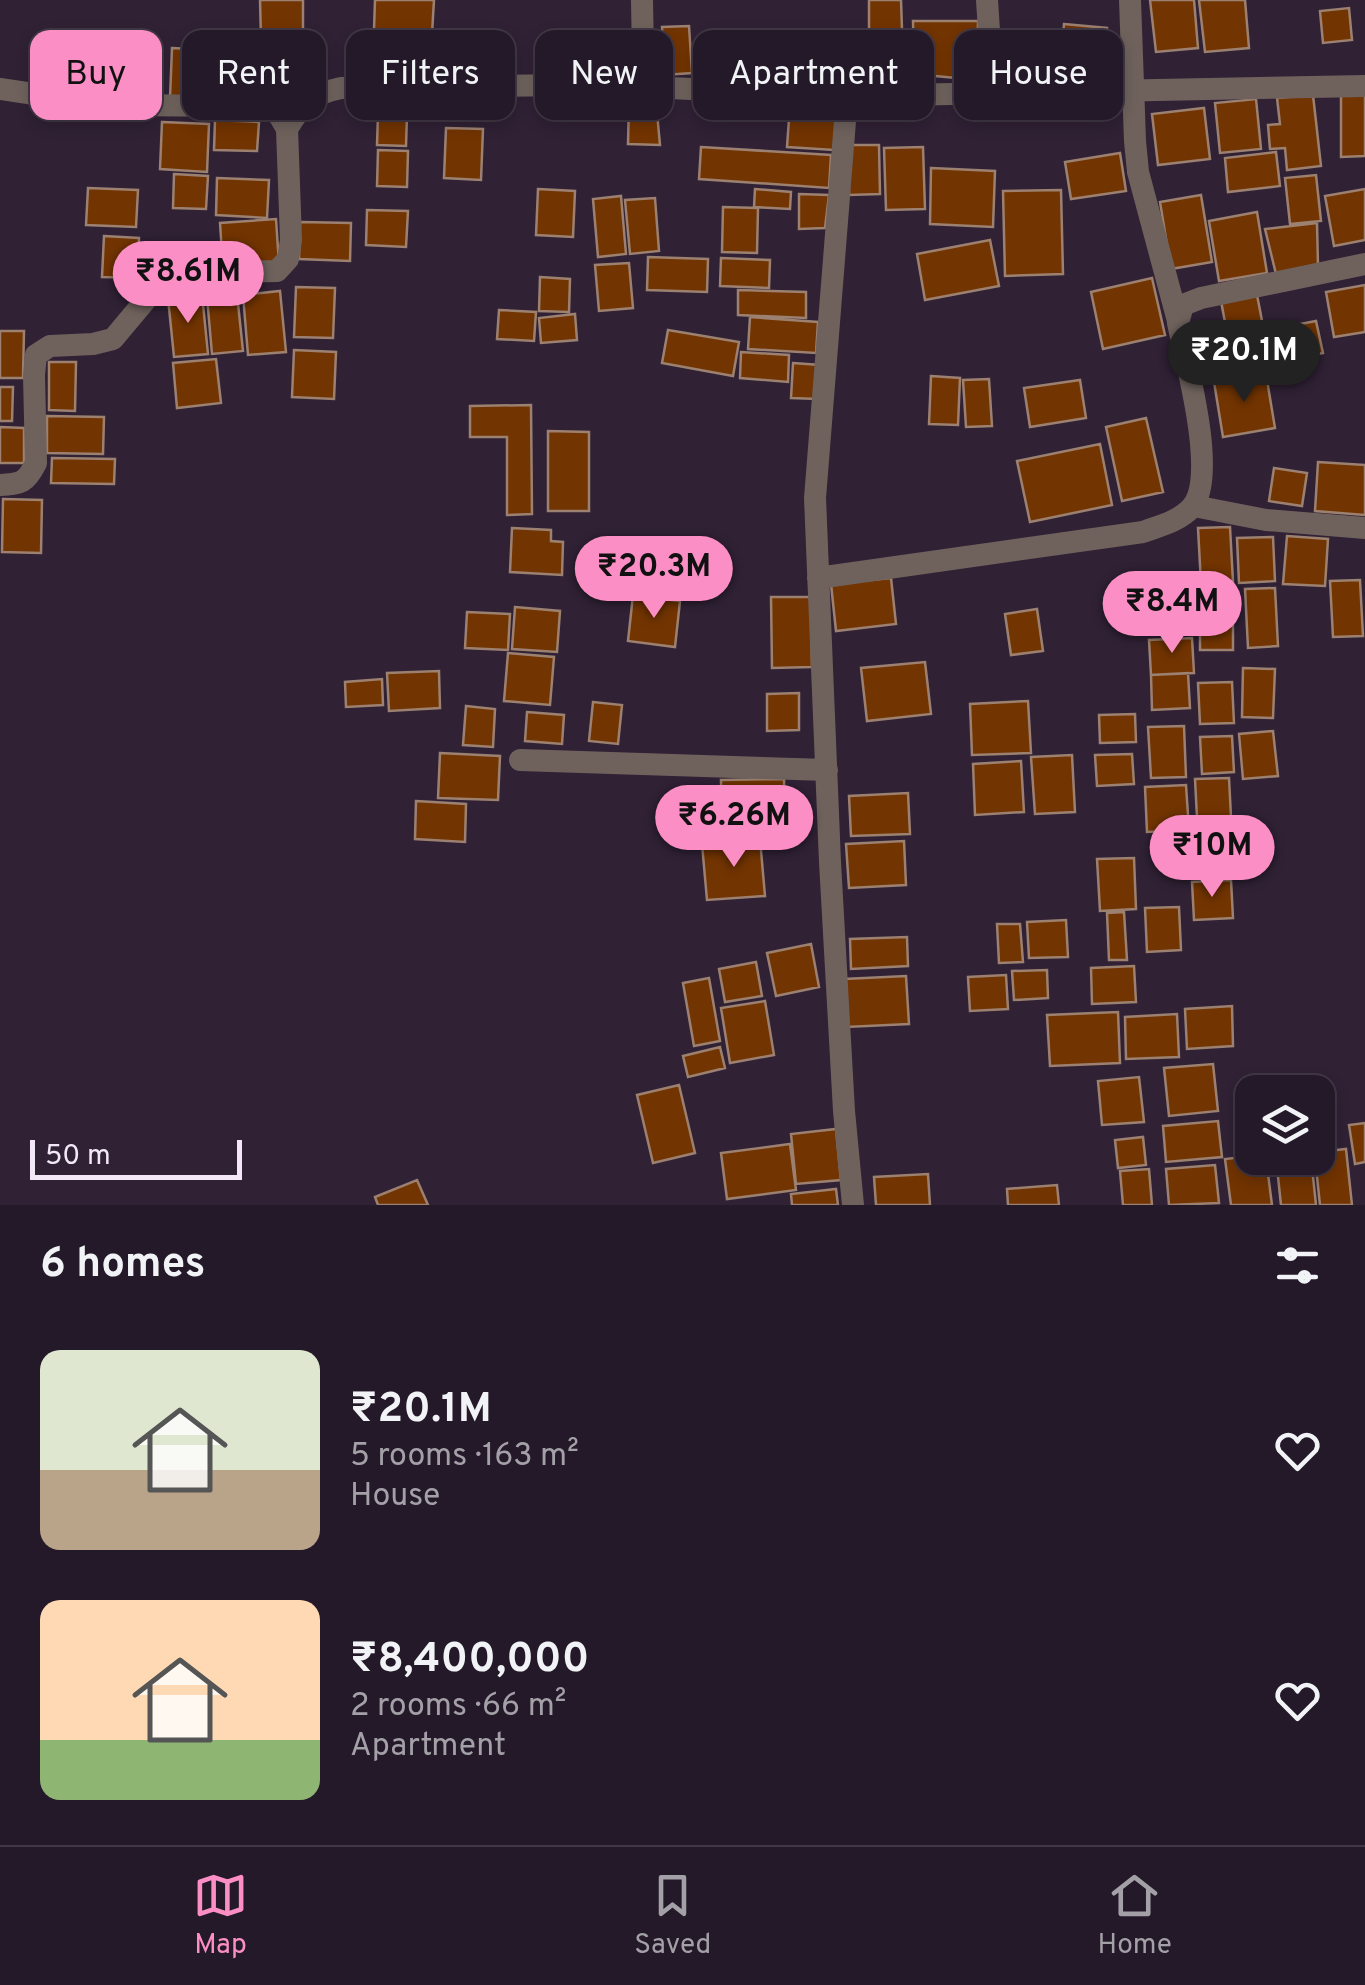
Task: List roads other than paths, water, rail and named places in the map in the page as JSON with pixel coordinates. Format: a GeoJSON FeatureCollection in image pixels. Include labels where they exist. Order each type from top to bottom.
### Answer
{"type":"FeatureCollection","features":[{"type":"Feature","properties":{"kind":"street"},"geometry":{"type":"LineString","coordinates":[[642,0],[643,30]]}},
{"type":"Feature","properties":{"kind":"street"},"geometry":{"type":"LineString","coordinates":[[987,0],[989,30]]}},
{"type":"Feature","properties":{"kind":"street"},"geometry":{"type":"LineString","coordinates":[[818,578],[1143,532],[1175,520],[1194,506],[1201,477],[1202,447],[1178,323],[1138,172],[1130,0]]}},
{"type":"Feature","properties":{"kind":"street"},"geometry":{"type":"LineString","coordinates":[[287,129],[298,110],[318,93],[342,88],[535,85]]}},
{"type":"Feature","properties":{"kind":"street"},"geometry":{"type":"LineString","coordinates":[[1123,92],[1365,86]]}},
{"type":"Feature","properties":{"kind":"street"},"geometry":{"type":"LineString","coordinates":[[0,88],[107,106],[259,106],[277,112],[287,129],[291,240],[288,259],[277,271],[190,273],[173,277],[159,284],[113,339],[50,346],[36,356],[36,463],[30,476],[19,484],[0,485]]}},
{"type":"Feature","properties":{"kind":"street"},"geometry":{"type":"LineString","coordinates":[[845,120],[815,498],[843,1092],[853,1205]]}},
{"type":"Feature","properties":{"kind":"street"},"geometry":{"type":"LineString","coordinates":[[1178,323],[1183,305],[1201,298],[1365,264]]}},
{"type":"Feature","properties":{"kind":"street"},"geometry":{"type":"LineString","coordinates":[[1194,506],[1266,520],[1365,528]]}},
{"type":"Feature","properties":{"kind":"street"},"geometry":{"type":"LineString","coordinates":[[520,760],[827,770]]}}]}
